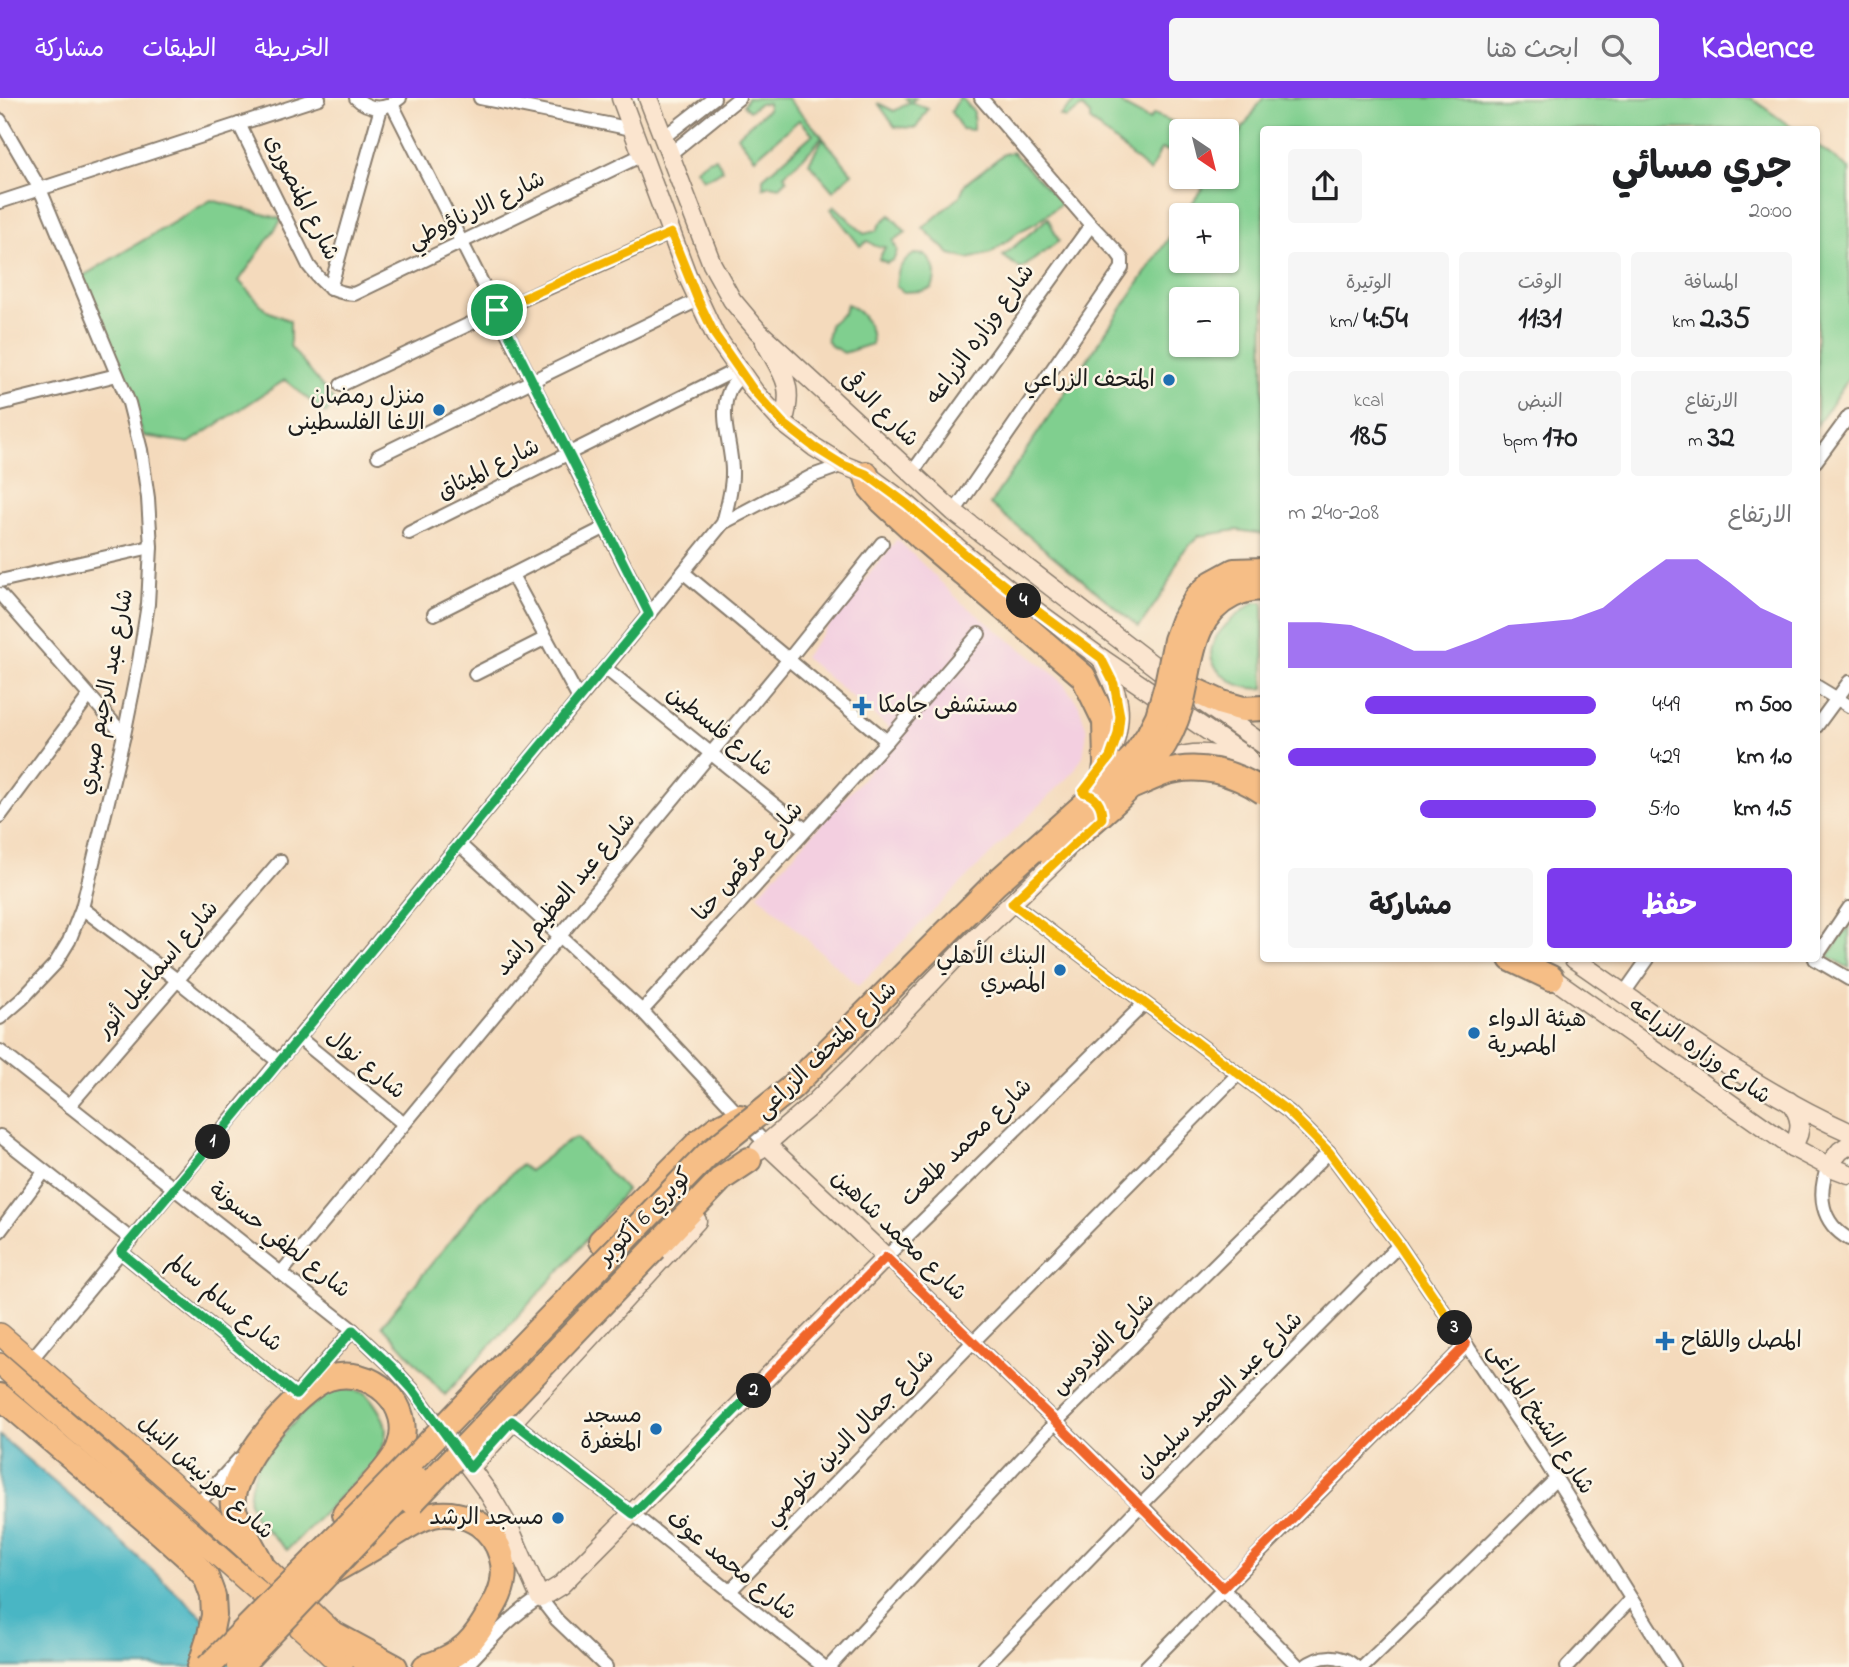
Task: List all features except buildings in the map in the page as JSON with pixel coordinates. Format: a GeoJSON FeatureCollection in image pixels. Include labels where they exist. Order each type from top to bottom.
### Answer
{"type":"FeatureCollection","features":[{"type":"Feature","properties":{"kind":"highway"},"geometry":{"type":"LineString","coordinates":[[866,474],[870,487],[882,501],[1083,676],[1105,721],[1106,764],[1093,790]]}},
{"type":"Feature","properties":{"kind":"highway","name":"كوبري 6 أكتوبر"},"geometry":{"type":"LineString","coordinates":[[239,1667],[368,1506],[707,1155],[792,1087],[995,884],[1093,790],[1134,756],[1158,716],[1176,640],[1183,621],[1198,596],[1212,583],[1234,571],[1260,570]]}},
{"type":"Feature","properties":{"kind":"highway"},"geometry":{"type":"LineString","coordinates":[[1129,788],[1171,733],[1181,705],[1196,637],[1206,618],[1223,600],[1242,591],[1260,588]]}},
{"type":"Feature","properties":{"kind":"highway"},"geometry":{"type":"LineString","coordinates":[[1174,681],[1222,703],[1243,709],[1260,708]]}},
{"type":"Feature","properties":{"kind":"highway"},"geometry":{"type":"LineString","coordinates":[[1129,788],[1179,769],[1205,769],[1232,775],[1260,790]]}},
{"type":"Feature","properties":{"kind":"highway","name":"كوبري 6 أكتوبر"},"geometry":{"type":"LineString","coordinates":[[208,1667],[321,1568],[358,1542],[708,1174],[802,1097],[962,936],[1129,788]]}},
{"type":"Feature","properties":{"kind":"highway"},"geometry":{"type":"LineString","coordinates":[[1517,962],[1551,978]]}},
{"type":"Feature","properties":{"kind":"highway"},"geometry":{"type":"LineString","coordinates":[[368,1506],[381,1482],[434,1418],[601,1241],[700,1141],[717,1128],[740,1117]]}},
{"type":"Feature","properties":{"kind":"highway"},"geometry":{"type":"LineString","coordinates":[[358,1542],[414,1501],[722,1178],[757,1152]]}},
{"type":"Feature","properties":{"kind":"highway"},"geometry":{"type":"LineString","coordinates":[[261,1563],[233,1507],[233,1491],[247,1461],[265,1434],[303,1391],[326,1378],[344,1374],[362,1377],[378,1384],[391,1397],[400,1413],[402,1430],[399,1448],[389,1465],[328,1537],[321,1568]]}},
{"type":"Feature","properties":{"kind":"highway"},"geometry":{"type":"LineString","coordinates":[[0,1396],[161,1533],[206,1577],[213,1596],[214,1615],[201,1667]]}},
{"type":"Feature","properties":{"kind":"highway"},"geometry":{"type":"LineString","coordinates":[[321,1568],[362,1555],[416,1521],[432,1515],[461,1516],[486,1530],[495,1541],[504,1568],[499,1596],[476,1635],[461,1650],[425,1667]]}},
{"type":"Feature","properties":{"kind":"highway"},"geometry":{"type":"LineString","coordinates":[[334,1634],[395,1667]]}},
{"type":"Feature","properties":{"kind":"main road","name":"شارع كورنيش النيل"},"geometry":{"type":"LineString","coordinates":[[0,1334],[197,1505],[369,1667]]}},
{"type":"Feature","properties":{"kind":"main road"},"geometry":{"type":"LineString","coordinates":[[0,1364],[342,1667]]}},
{"type":"Feature","properties":{"kind":"street"},"geometry":{"type":"LineString","coordinates":[[0,202],[319,98]]}},
{"type":"Feature","properties":{"kind":"street"},"geometry":{"type":"LineString","coordinates":[[356,98],[371,107],[391,103]]}},
{"type":"Feature","properties":{"kind":"street"},"geometry":{"type":"LineString","coordinates":[[480,98],[632,129]]}},
{"type":"Feature","properties":{"kind":"street"},"geometry":{"type":"LineString","coordinates":[[621,98],[671,233],[715,335],[754,391],[783,423],[843,465],[866,474],[907,504],[1032,608],[1260,767]]}},
{"type":"Feature","properties":{"kind":"street","name":"شارع الدقى"},"geometry":{"type":"LineString","coordinates":[[648,98],[712,264],[732,300],[758,331],[954,512],[1174,681]]}},
{"type":"Feature","properties":{"kind":"street"},"geometry":{"type":"LineString","coordinates":[[667,146],[714,98]]}},
{"type":"Feature","properties":{"kind":"street"},"geometry":{"type":"LineString","coordinates":[[667,146],[739,98]]}},
{"type":"Feature","properties":{"kind":"street"},"geometry":{"type":"LineString","coordinates":[[954,512],[1122,268],[1122,259],[1116,251],[981,98]]}},
{"type":"Feature","properties":{"kind":"street"},"geometry":{"type":"LineString","coordinates":[[391,103],[649,614]]}},
{"type":"Feature","properties":{"kind":"street"},"geometry":{"type":"LineString","coordinates":[[330,289],[391,103]]}},
{"type":"Feature","properties":{"kind":"street","name":"شارع عبد الرحيم صبري"},"geometry":{"type":"LineString","coordinates":[[0,120],[40,188],[129,403],[141,450],[151,547],[148,604],[139,661],[82,908],[69,941],[55,964],[22,999],[0,1017]]}},
{"type":"Feature","properties":{"kind":"street","name":"شارع المنصورى"},"geometry":{"type":"LineString","coordinates":[[239,124],[309,266],[330,289]]}},
{"type":"Feature","properties":{"kind":"street","name":"شارع الارناؤوطي"},"geometry":{"type":"LineString","coordinates":[[330,289],[342,294],[354,294],[642,155]]}},
{"type":"Feature","properties":{"kind":"street","name":"شارع وزاره الزراعه"},"geometry":{"type":"LineString","coordinates":[[911,474],[1091,225]]}},
{"type":"Feature","properties":{"kind":"street"},"geometry":{"type":"LineString","coordinates":[[341,386],[497,310],[671,233]]}},
{"type":"Feature","properties":{"kind":"street"},"geometry":{"type":"LineString","coordinates":[[378,456],[698,300]]}},
{"type":"Feature","properties":{"kind":"street"},"geometry":{"type":"LineString","coordinates":[[758,331],[788,387],[789,404],[783,423]]}},
{"type":"Feature","properties":{"kind":"street"},"geometry":{"type":"LineString","coordinates":[[31,1360],[723,523],[730,499],[732,473],[725,407],[729,390],[740,372]]}},
{"type":"Feature","properties":{"kind":"street","name":"شارع الميثاق"},"geometry":{"type":"LineString","coordinates":[[409,533],[568,453],[740,372]]}},
{"type":"Feature","properties":{"kind":"street"},"geometry":{"type":"LineString","coordinates":[[0,404],[117,375]]}},
{"type":"Feature","properties":{"kind":"street"},"geometry":{"type":"LineString","coordinates":[[1820,456],[1849,416]]}},
{"type":"Feature","properties":{"kind":"street"},"geometry":{"type":"LineString","coordinates":[[723,523],[803,481],[843,465]]}},
{"type":"Feature","properties":{"kind":"street"},"geometry":{"type":"LineString","coordinates":[[433,614],[606,527]]}},
{"type":"Feature","properties":{"kind":"street","name":"شارع عبد العظيم راشد"},"geometry":{"type":"LineString","coordinates":[[281,1273],[882,543]]}},
{"type":"Feature","properties":{"kind":"street"},"geometry":{"type":"LineString","coordinates":[[0,581],[151,547]]}},
{"type":"Feature","properties":{"kind":"street"},"geometry":{"type":"LineString","coordinates":[[684,573],[887,741]]}},
{"type":"Feature","properties":{"kind":"street"},"geometry":{"type":"LineString","coordinates":[[512,575],[579,699]]}},
{"type":"Feature","properties":{"kind":"street"},"geometry":{"type":"LineString","coordinates":[[0,594],[124,735]]}},
{"type":"Feature","properties":{"kind":"street","name":"شارع مرقص حنا"},"geometry":{"type":"LineString","coordinates":[[642,1011],[887,741],[979,634]]}},
{"type":"Feature","properties":{"kind":"street"},"geometry":{"type":"LineString","coordinates":[[475,674],[546,638]]}},
{"type":"Feature","properties":{"kind":"street","name":"شارع المتحف الزراعى"},"geometry":{"type":"LineString","coordinates":[[438,1424],[740,1117],[791,1074],[1017,848],[1093,790],[1110,757],[1118,734],[1120,716],[1114,684],[1101,658]]}},
{"type":"Feature","properties":{"kind":"street","name":"شارع فلسطين"},"geometry":{"type":"LineString","coordinates":[[605,668],[806,830]]}},
{"type":"Feature","properties":{"kind":"street"},"geometry":{"type":"LineString","coordinates":[[1174,681],[1260,742]]}},
{"type":"Feature","properties":{"kind":"street"},"geometry":{"type":"LineString","coordinates":[[1820,723],[1843,703],[1849,682]]}},
{"type":"Feature","properties":{"kind":"street"},"geometry":{"type":"LineString","coordinates":[[1820,689],[1843,703]]}},
{"type":"Feature","properties":{"kind":"street"},"geometry":{"type":"LineString","coordinates":[[0,816],[89,696]]}},
{"type":"Feature","properties":{"kind":"street","name":"شارع المتحف الزراعى"},"geometry":{"type":"LineString","coordinates":[[470,1468],[757,1152],[814,1103],[961,952],[1154,769],[1174,758],[1197,753],[1220,755],[1260,769]]}},
{"type":"Feature","properties":{"kind":"street"},"geometry":{"type":"LineString","coordinates":[[1093,790],[1091,795],[1102,809],[1102,818]]}},
{"type":"Feature","properties":{"kind":"street","name":"شارع محمد شاهين"},"geometry":{"type":"LineString","coordinates":[[459,844],[642,1011],[740,1117],[757,1152],[886,1257],[1141,1505],[1299,1667]]}},
{"type":"Feature","properties":{"kind":"street","name":"شارع اسماعيل أنور"},"geometry":{"type":"LineString","coordinates":[[69,1106],[280,861]]}},
{"type":"Feature","properties":{"kind":"street","name":"شارع الشيخ المراغى"},"geometry":{"type":"LineString","coordinates":[[1012,903],[1289,1112],[1329,1152],[1399,1245],[1556,1479],[1674,1667]]}},
{"type":"Feature","properties":{"kind":"street"},"geometry":{"type":"LineString","coordinates":[[82,908],[279,1062]]}},
{"type":"Feature","properties":{"kind":"street"},"geometry":{"type":"LineString","coordinates":[[1820,952],[1849,908]]}},
{"type":"Feature","properties":{"kind":"street"},"geometry":{"type":"LineString","coordinates":[[1820,961],[1849,979]]}},
{"type":"Feature","properties":{"kind":"street","name":"شارع وزاره الزراعه"},"geometry":{"type":"LineString","coordinates":[[1532,962],[1792,1147],[1849,1174]]}},
{"type":"Feature","properties":{"kind":"street","name":"شارع وزاره الزراعه"},"geometry":{"type":"LineString","coordinates":[[1578,962],[1727,1065],[1849,1132]]}},
{"type":"Feature","properties":{"kind":"street"},"geometry":{"type":"LineString","coordinates":[[1624,993],[1646,962]]}},
{"type":"Feature","properties":{"kind":"street","name":"شارع محمد طلعت"},"geometry":{"type":"LineString","coordinates":[[465,1667],[515,1616],[561,1585],[886,1257],[1144,1004]]}},
{"type":"Feature","properties":{"kind":"street","name":"شارع نوال"},"geometry":{"type":"LineString","coordinates":[[299,1038],[404,1124]]}},
{"type":"Feature","properties":{"kind":"street","name":"شارع لطفي حسونة"},"geometry":{"type":"LineString","coordinates":[[0,1051],[353,1330],[413,1390],[470,1468]]}},
{"type":"Feature","properties":{"kind":"street","name":"شارع جمال الدين خلوصي"},"geometry":{"type":"LineString","coordinates":[[729,1592],[1238,1074]]}},
{"type":"Feature","properties":{"kind":"street"},"geometry":{"type":"LineString","coordinates":[[1789,1101],[1800,1119],[1798,1139],[1792,1147]]}},
{"type":"Feature","properties":{"kind":"street"},"geometry":{"type":"LineString","coordinates":[[0,1136],[132,1240]]}},
{"type":"Feature","properties":{"kind":"street"},"geometry":{"type":"LineString","coordinates":[[1849,1145],[1840,1151],[1828,1166],[1821,1195],[1824,1209],[1835,1228],[1849,1239]]}},
{"type":"Feature","properties":{"kind":"street","name":"شارع الفردوس"},"geometry":{"type":"LineString","coordinates":[[826,1667],[1056,1422],[1329,1152]]}},
{"type":"Feature","properties":{"kind":"street"},"geometry":{"type":"LineString","coordinates":[[1,1228],[44,1172]]}},
{"type":"Feature","properties":{"kind":"street","name":"شارع عبد الحميد سليمان"},"geometry":{"type":"LineString","coordinates":[[984,1667],[1399,1245]]}},
{"type":"Feature","properties":{"kind":"street","name":"شارع سالم سالم"},"geometry":{"type":"LineString","coordinates":[[121,1252],[303,1391]]}},
{"type":"Feature","properties":{"kind":"street"},"geometry":{"type":"LineString","coordinates":[[197,1505],[303,1391],[353,1330]]}},
{"type":"Feature","properties":{"kind":"street"},"geometry":{"type":"LineString","coordinates":[[1146,1667],[1466,1345]]}},
{"type":"Feature","properties":{"kind":"street","name":"شارع محمد عوف"},"geometry":{"type":"LineString","coordinates":[[512,1421],[826,1667]]}},
{"type":"Feature","properties":{"kind":"street"},"geometry":{"type":"LineString","coordinates":[[470,1468],[510,1528],[540,1598],[557,1620],[606,1667]]}},
{"type":"Feature","properties":{"kind":"street"},"geometry":{"type":"LineString","coordinates":[[1363,1667],[1556,1479]]}},
{"type":"Feature","properties":{"kind":"street"},"geometry":{"type":"LineString","coordinates":[[1567,1667],[1631,1599]]}},
{"type":"Feature","properties":{"kind":"street"},"geometry":{"type":"LineString","coordinates":[[1304,1667],[1324,1656],[1349,1661],[1356,1667]]}},
{"type":"Feature","properties":{"kind":"shaded area"},"geometry":{"type":"Polygon","coordinates":[[[897,539],[962,603],[1060,679],[1079,705],[1087,731],[1083,756],[1073,772],[858,986],[758,894],[900,737],[804,657],[897,539]]]}},
{"type":"Feature","properties":{"kind":"green space"},"geometry":{"type":"Polygon","coordinates":[[[747,98],[787,98],[822,136],[784,175],[787,180],[780,187],[769,185],[763,188],[763,178],[813,134],[799,120],[755,158],[737,136],[768,109],[768,103],[759,104],[749,111],[743,105],[747,98]]]}},
{"type":"Feature","properties":{"kind":"green space"},"geometry":{"type":"Polygon","coordinates":[[[905,98],[916,98],[911,102],[928,109],[916,128],[895,127],[878,103],[894,111],[910,102],[905,98]]]}},
{"type":"Feature","properties":{"kind":"green space"},"geometry":{"type":"Polygon","coordinates":[[[959,98],[974,112],[973,130],[962,129],[951,112],[959,98]]]}},
{"type":"Feature","properties":{"kind":"green space"},"geometry":{"type":"Polygon","coordinates":[[[1078,98],[1118,98],[1125,107],[1149,120],[1154,114],[1169,120],[1169,150],[1161,149],[1150,172],[1090,120],[1090,115],[1082,107],[1065,118],[1060,116],[1078,98]]]}},
{"type":"Feature","properties":{"kind":"green space","name":"المتحف الزراعي"},"geometry":{"type":"Polygon","coordinates":[[[1263,98],[1751,98],[1790,126],[1260,126],[1260,534],[1237,530],[1199,536],[1181,554],[1166,588],[1139,627],[990,504],[1169,238],[1169,273],[1239,273],[1239,203],[1192,203],[1202,189],[1239,189],[1239,134],[1263,98]]]}},
{"type":"Feature","properties":{"kind":"green space"},"geometry":{"type":"Polygon","coordinates":[[[823,138],[852,173],[833,191],[809,163],[823,138]]]}},
{"type":"Feature","properties":{"kind":"green space"},"geometry":{"type":"Polygon","coordinates":[[[1820,147],[1849,169],[1849,378],[1820,421],[1820,147]]]}},
{"type":"Feature","properties":{"kind":"green space"},"geometry":{"type":"Polygon","coordinates":[[[1012,152],[1062,203],[991,253],[968,259],[950,254],[923,228],[960,196],[965,184],[1004,154],[1012,152]]]}},
{"type":"Feature","properties":{"kind":"green space"},"geometry":{"type":"Polygon","coordinates":[[[716,158],[723,170],[703,179],[696,169],[708,160],[716,158]]]}},
{"type":"Feature","properties":{"kind":"green space"},"geometry":{"type":"Polygon","coordinates":[[[211,200],[282,219],[239,281],[267,311],[290,321],[290,346],[334,401],[326,414],[285,380],[189,443],[144,436],[78,279],[211,200]]]}},
{"type":"Feature","properties":{"kind":"green space"},"geometry":{"type":"Polygon","coordinates":[[[835,206],[864,234],[876,231],[890,215],[906,232],[893,241],[897,250],[894,259],[887,263],[879,259],[885,247],[875,246],[868,241],[860,246],[831,209],[835,206]]]}},
{"type":"Feature","properties":{"kind":"green space"},"geometry":{"type":"Polygon","coordinates":[[[1048,218],[1059,241],[1021,269],[1003,256],[1048,218]]]}},
{"type":"Feature","properties":{"kind":"green space"},"geometry":{"type":"Polygon","coordinates":[[[914,254],[926,255],[929,259],[935,270],[934,283],[932,288],[922,291],[903,292],[896,286],[898,271],[914,254]]]}},
{"type":"Feature","properties":{"kind":"green space"},"geometry":{"type":"Polygon","coordinates":[[[847,304],[866,320],[872,344],[844,353],[831,346],[827,340],[830,324],[844,313],[847,304]]]}},
{"type":"Feature","properties":{"kind":"green space"},"geometry":{"type":"Polygon","coordinates":[[[1255,602],[1260,602],[1260,688],[1244,687],[1231,681],[1216,667],[1211,657],[1217,636],[1235,617],[1255,602]]]}},
{"type":"Feature","properties":{"kind":"green space"},"geometry":{"type":"Polygon","coordinates":[[[1849,926],[1849,968],[1828,956],[1849,926]]]}},
{"type":"Feature","properties":{"kind":"green space"},"geometry":{"type":"Polygon","coordinates":[[[576,1138],[626,1190],[571,1258],[445,1395],[382,1325],[483,1200],[521,1165],[529,1171],[568,1141],[576,1138]]]}},
{"type":"Feature","properties":{"kind":"green space"},"geometry":{"type":"Polygon","coordinates":[[[345,1388],[366,1393],[379,1410],[385,1426],[384,1443],[374,1463],[287,1550],[256,1520],[249,1502],[251,1484],[258,1464],[303,1412],[328,1393],[345,1388]]]}},
{"type":"Feature","properties":{"kind":"water"},"geometry":{"type":"Polygon","coordinates":[[[0,1436],[88,1511],[257,1667],[0,1667],[0,1436]]]}},
{"type":"Feature","properties":{"kind":"place","name":"المتحف الزراعي"},"geometry":{"type":"Point","coordinates":[1169,380]}},
{"type":"Feature","properties":{"kind":"place","name":"منزل رمضان الاغا الفلسطينى"},"geometry":{"type":"Point","coordinates":[439,410]}},
{"type":"Feature","properties":{"kind":"place","name":"مستشفى جامكا"},"geometry":{"type":"Point","coordinates":[862,706]}},
{"type":"Feature","properties":{"kind":"place","name":"البنك الأهلي المصري"},"geometry":{"type":"Point","coordinates":[1060,970]}},
{"type":"Feature","properties":{"kind":"place","name":"هيئة الدواء المصرية"},"geometry":{"type":"Point","coordinates":[1474,1033]}},
{"type":"Feature","properties":{"kind":"place","name":"المصل واللقاح"},"geometry":{"type":"Point","coordinates":[1665,1341]}},
{"type":"Feature","properties":{"kind":"place","name":"مسجد المغفرة"},"geometry":{"type":"Point","coordinates":[656,1429]}},
{"type":"Feature","properties":{"kind":"place","name":"مسجد الرشد"},"geometry":{"type":"Point","coordinates":[558,1518]}},
{"type":"Feature","properties":{"kind":"route"},"geometry":{"type":"LineString","coordinates":[[671,233],[715,335],[754,391],[783,423],[814,447],[843,465],[866,474],[907,504],[1032,608],[1101,658],[1114,684],[1120,716],[1118,734],[1110,757],[1083,792],[1098,801],[1102,818],[1012,903],[1289,1112],[1329,1152],[1399,1245],[1466,1345],[1223,1588],[886,1257],[633,1514],[512,1421],[470,1468],[413,1390],[353,1330],[296,1395],[121,1252],[649,614],[497,310],[671,233]]}}]}
